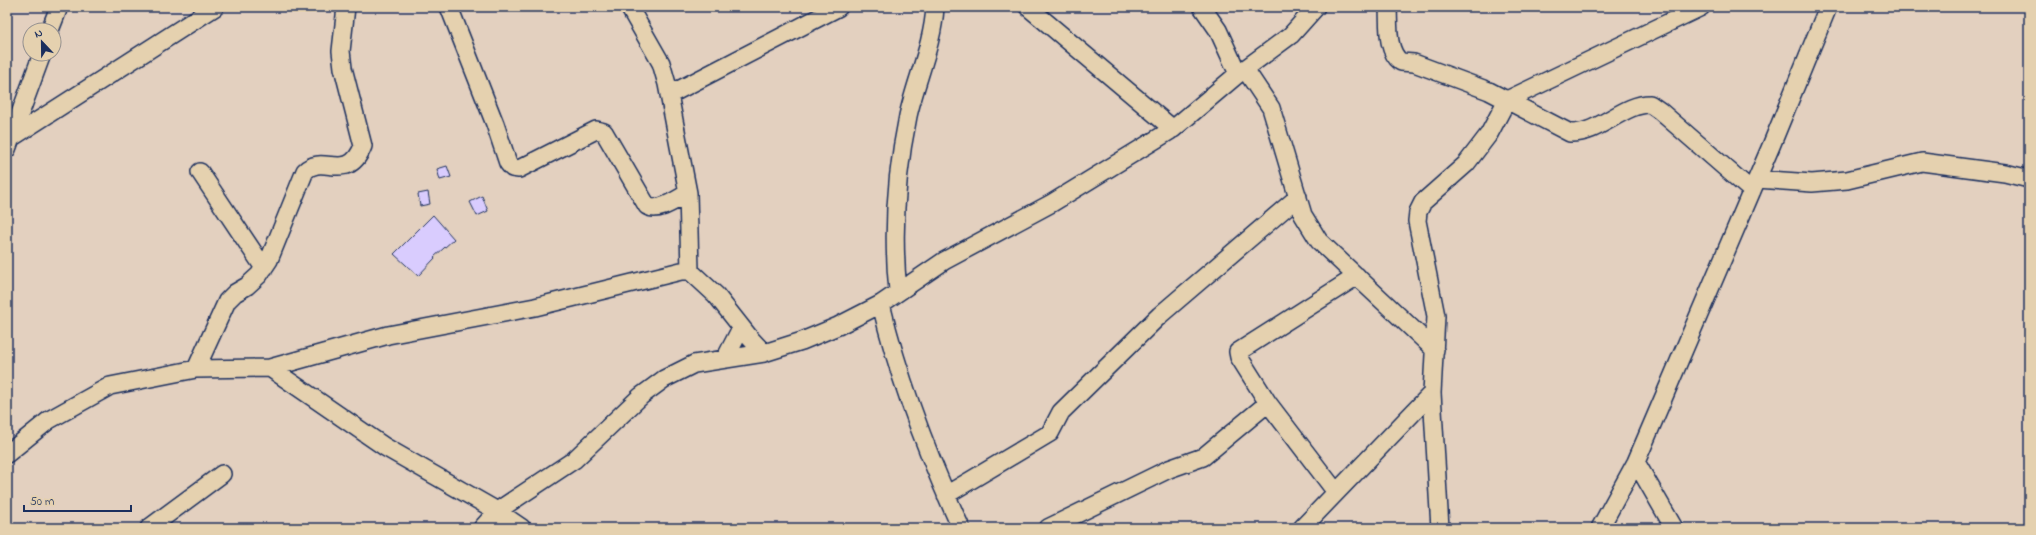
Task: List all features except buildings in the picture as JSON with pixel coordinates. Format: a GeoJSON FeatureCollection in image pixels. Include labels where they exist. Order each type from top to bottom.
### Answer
{"type":"FeatureCollection","features":[{"type":"Feature","properties":{"kind":"street"},"geometry":{"type":"LineString","coordinates":[[53,22],[59,7]]}},
{"type":"Feature","properties":{"kind":"street"},"geometry":{"type":"LineString","coordinates":[[9,144],[215,7]]}},
{"type":"Feature","properties":{"kind":"street"},"geometry":{"type":"LineString","coordinates":[[196,369],[227,301],[259,275],[269,260],[305,171],[309,167],[344,166],[351,163],[360,154],[363,146],[343,68],[341,51],[346,7]]}},
{"type":"Feature","properties":{"kind":"street"},"geometry":{"type":"LineString","coordinates":[[449,7],[495,124],[508,163],[512,168],[519,169],[596,130],[600,130],[604,132],[647,206],[652,209],[658,208],[688,193]]}},
{"type":"Feature","properties":{"kind":"street"},"geometry":{"type":"LineString","coordinates":[[629,7],[661,63],[669,95],[688,193],[690,271],[716,294],[742,328],[764,353]]}},
{"type":"Feature","properties":{"kind":"street"},"geometry":{"type":"LineString","coordinates":[[669,95],[839,7]]}},
{"type":"Feature","properties":{"kind":"street"},"geometry":{"type":"LineString","coordinates":[[898,291],[894,222],[903,146],[908,116],[930,34],[935,7]]}},
{"type":"Feature","properties":{"kind":"street"},"geometry":{"type":"LineString","coordinates":[[1028,7],[1173,129]]}},
{"type":"Feature","properties":{"kind":"street"},"geometry":{"type":"LineString","coordinates":[[1202,7],[1218,30],[1242,72],[1271,108],[1304,215],[1319,241],[1435,350]]}},
{"type":"Feature","properties":{"kind":"street"},"geometry":{"type":"LineString","coordinates":[[482,528],[497,511],[574,460],[641,396],[664,379],[694,364],[764,353],[820,334],[882,304],[898,291],[944,261],[1052,203],[1173,129],[1242,72],[1291,35],[1316,7]]}},
{"type":"Feature","properties":{"kind":"street"},"geometry":{"type":"LineString","coordinates":[[1388,7],[1389,34],[1393,53],[1401,62],[1414,63],[1489,91],[1570,133],[1581,133],[1597,127],[1634,107],[1650,104],[1754,185],[1780,181],[1812,183],[1847,180],[1922,162],[2005,173],[2029,179]]}},
{"type":"Feature","properties":{"kind":"street"},"geometry":{"type":"LineString","coordinates":[[1440,528],[1432,393],[1436,316],[1417,221],[1418,212],[1424,202],[1466,164],[1489,134],[1507,100],[1701,7]]}},
{"type":"Feature","properties":{"kind":"street"},"geometry":{"type":"LineString","coordinates":[[1600,528],[1636,462],[1764,162],[1828,7]]}},
{"type":"Feature","properties":{"kind":"street"},"geometry":{"type":"LineString","coordinates":[[9,144],[39,62]]}},
{"type":"Feature","properties":{"kind":"street"},"geometry":{"type":"LineString","coordinates":[[1764,162],[1780,181]]}},
{"type":"Feature","properties":{"kind":"street"},"geometry":{"type":"LineString","coordinates":[[200,172],[264,268]]}},
{"type":"Feature","properties":{"kind":"street"},"geometry":{"type":"LineString","coordinates":[[946,495],[1050,433],[1062,412],[1160,315],[1298,197]]}},
{"type":"Feature","properties":{"kind":"street"},"geometry":{"type":"LineString","coordinates":[[7,454],[49,420],[110,386],[196,369],[270,368],[388,335],[535,307],[671,273],[690,271]]}},
{"type":"Feature","properties":{"kind":"street"},"geometry":{"type":"LineString","coordinates":[[1336,492],[1268,403],[1239,357],[1238,352],[1357,276]]}},
{"type":"Feature","properties":{"kind":"street"},"geometry":{"type":"LineString","coordinates":[[882,304],[893,348],[938,479],[961,528]]}},
{"type":"Feature","properties":{"kind":"street"},"geometry":{"type":"LineString","coordinates":[[725,359],[742,328]]}},
{"type":"Feature","properties":{"kind":"street"},"geometry":{"type":"LineString","coordinates":[[270,368],[385,447],[497,511],[522,528]]}},
{"type":"Feature","properties":{"kind":"street"},"geometry":{"type":"LineString","coordinates":[[1302,528],[1432,393]]}},
{"type":"Feature","properties":{"kind":"street"},"geometry":{"type":"LineString","coordinates":[[1048,528],[1148,478],[1203,457],[1268,403]]}},
{"type":"Feature","properties":{"kind":"street"},"geometry":{"type":"LineString","coordinates":[[1636,462],[1674,528]]}},
{"type":"Feature","properties":{"kind":"street"},"geometry":{"type":"LineString","coordinates":[[149,528],[222,474]]}}]}
